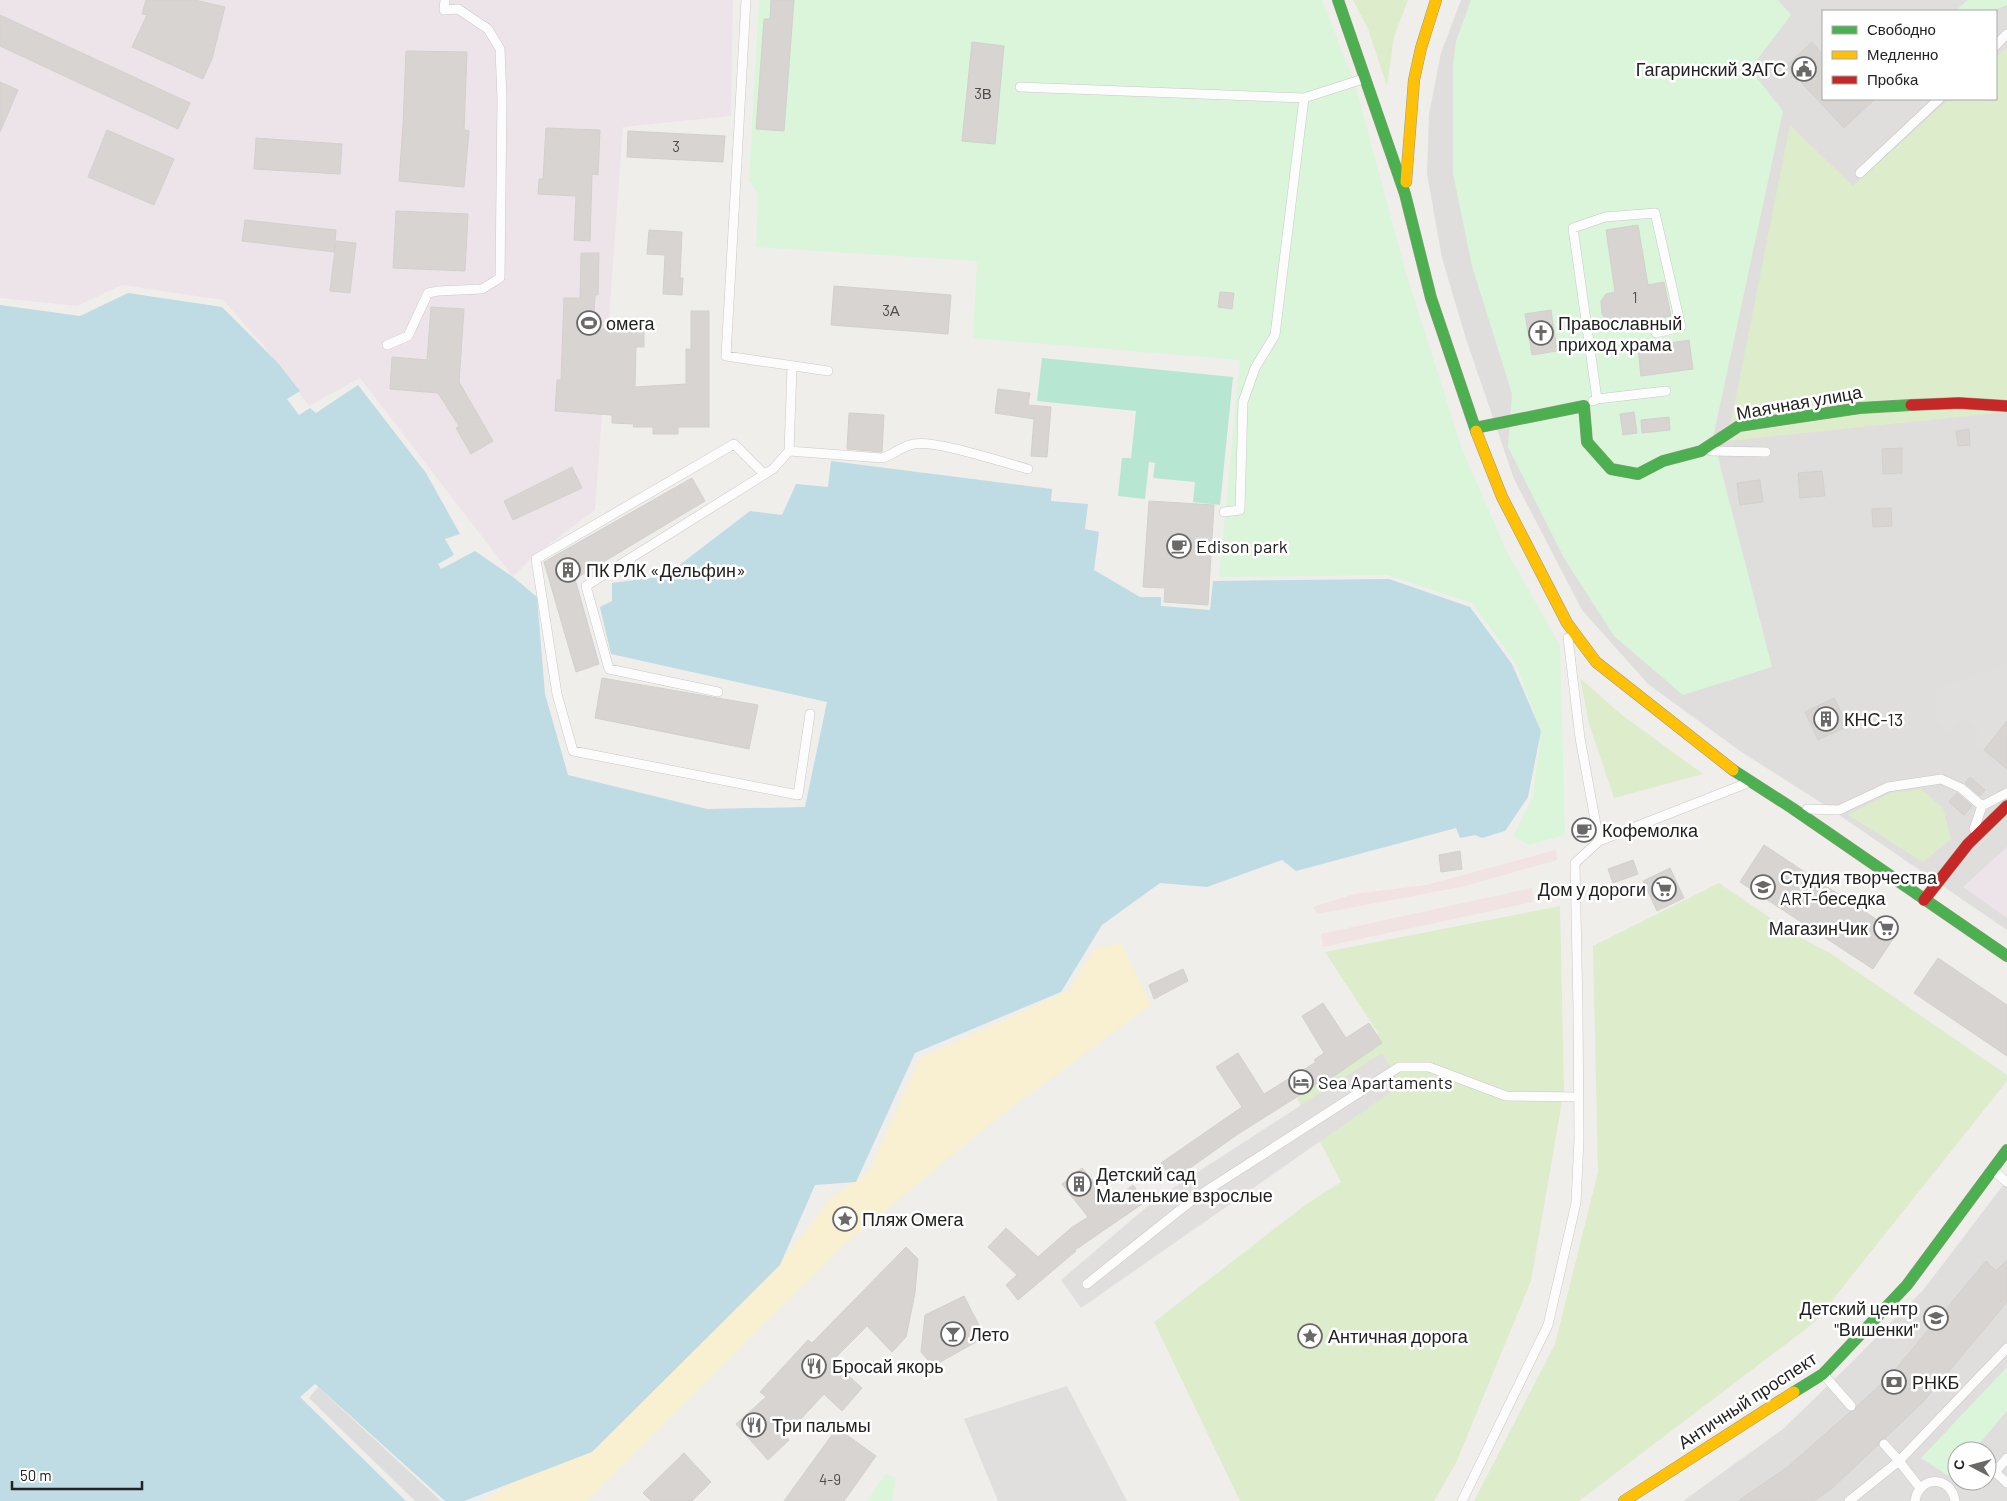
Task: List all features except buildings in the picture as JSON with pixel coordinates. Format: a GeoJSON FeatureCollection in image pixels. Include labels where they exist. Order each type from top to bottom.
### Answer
{"type":"FeatureCollection","features":[{"type":"Feature","properties":{"kind":"main road"},"geometry":{"type":"LineString","coordinates":[[1338,0],[1405,194],[1431,298],[1475,428],[1502,497],[1567,623],[1596,662],[1731,769],[1792,808],[2007,956]]}},
{"type":"Feature","properties":{"kind":"main road"},"geometry":{"type":"LineString","coordinates":[[1405,194],[1414,80],[1421,48],[1436,0]]}},
{"type":"Feature","properties":{"kind":"main road","name":"Маячная улица"},"geometry":{"type":"LineString","coordinates":[[1584,406],[1587,442],[1611,469],[1638,474],[1663,461],[1701,451],[1740,426],[1860,408],[1959,403],[2007,406]]}},
{"type":"Feature","properties":{"kind":"main road"},"geometry":{"type":"LineString","coordinates":[[1475,428],[1584,406]]}},
{"type":"Feature","properties":{"kind":"main road"},"geometry":{"type":"LineString","coordinates":[[1924,900],[1968,844],[2007,806]]}},
{"type":"Feature","properties":{"kind":"main road","name":"Античный проспект"},"geometry":{"type":"LineString","coordinates":[[1624,1501],[1823,1374],[1907,1285],[1994,1171],[2007,1150]]}},
{"type":"Feature","properties":{"kind":"lane"},"geometry":{"type":"LineString","coordinates":[[387,345],[408,336],[428,293],[482,289],[500,278],[502,100],[500,50],[488,29],[458,9],[444,10],[445,0]]}},
{"type":"Feature","properties":{"kind":"lane"},"geometry":{"type":"LineString","coordinates":[[746,0],[726,356],[828,371]]}},
{"type":"Feature","properties":{"kind":"lane"},"geometry":{"type":"LineString","coordinates":[[1997,44],[2007,34]]}},
{"type":"Feature","properties":{"kind":"lane"},"geometry":{"type":"LineString","coordinates":[[1020,87],[1304,98],[1366,78]]}},
{"type":"Feature","properties":{"kind":"lane"},"geometry":{"type":"LineString","coordinates":[[1224,512],[1240,510],[1243,402],[1255,368],[1275,335],[1304,98]]}},
{"type":"Feature","properties":{"kind":"lane"},"geometry":{"type":"LineString","coordinates":[[1860,173],[1938,100]]}},
{"type":"Feature","properties":{"kind":"lane"},"geometry":{"type":"LineString","coordinates":[[1597,399],[1573,228],[1606,217],[1655,213],[1681,327],[1656,333]]}},
{"type":"Feature","properties":{"kind":"lane"},"geometry":{"type":"LineString","coordinates":[[718,692],[609,669],[586,586],[773,469],[790,451],[792,367]]}},
{"type":"Feature","properties":{"kind":"lane"},"geometry":{"type":"LineString","coordinates":[[1584,406],[1597,399],[1666,390]]}},
{"type":"Feature","properties":{"kind":"lane"},"geometry":{"type":"LineString","coordinates":[[764,474],[734,444],[536,559],[558,694],[573,750],[798,795],[810,714]]}},
{"type":"Feature","properties":{"kind":"lane"},"geometry":{"type":"LineString","coordinates":[[790,451],[882,458],[914,444],[931,444],[1028,469]]}},
{"type":"Feature","properties":{"kind":"lane"},"geometry":{"type":"LineString","coordinates":[[1701,451],[1766,452]]}},
{"type":"Feature","properties":{"kind":"lane"},"geometry":{"type":"LineString","coordinates":[[1567,623],[1579,729],[1599,841]]}},
{"type":"Feature","properties":{"kind":"lane"},"geometry":{"type":"LineString","coordinates":[[1792,808],[1839,810],[1888,787],[1941,779],[1961,788],[1982,806]]}},
{"type":"Feature","properties":{"kind":"lane"},"geometry":{"type":"LineString","coordinates":[[1462,1501],[1548,1325],[1576,1203],[1579,1139],[1575,863],[1599,841],[1750,782]]}},
{"type":"Feature","properties":{"kind":"lane"},"geometry":{"type":"LineString","coordinates":[[1968,844],[1982,806],[2007,793]]}},
{"type":"Feature","properties":{"kind":"lane"},"geometry":{"type":"LineString","coordinates":[[1086,1284],[1195,1198],[1399,1067],[1429,1067],[1506,1096],[1578,1097]]}},
{"type":"Feature","properties":{"kind":"lane"},"geometry":{"type":"LineString","coordinates":[[1994,1171],[2007,1182]]}},
{"type":"Feature","properties":{"kind":"lane"},"geometry":{"type":"LineString","coordinates":[[1849,1501],[1899,1461],[2007,1348]]}},
{"type":"Feature","properties":{"kind":"lane"},"geometry":{"type":"LineString","coordinates":[[1823,1374],[1851,1406]]}},
{"type":"Feature","properties":{"kind":"lane"},"geometry":{"type":"LineString","coordinates":[[1884,1444],[1920,1488]]}},
{"type":"Feature","properties":{"kind":"lane"},"geometry":{"type":"LineString","coordinates":[[2007,1458],[1995,1472],[2007,1483]]}},
{"type":"Feature","properties":{"kind":"lane"},"geometry":{"type":"LineString","coordinates":[[1915,1501],[1916,1494],[1920,1488],[1933,1481],[1945,1484],[1951,1489],[1955,1501]]}},
{"type":"Feature","properties":{"kind":"shaded area"},"geometry":{"type":"Polygon","coordinates":[[[0,0],[733,0],[731,116],[623,127],[595,510],[534,556],[513,577],[360,378],[309,406],[263,345],[223,300],[122,285],[77,306],[0,298],[0,0]]]}},
{"type":"Feature","properties":{"kind":"shaded area"},"geometry":{"type":"Polygon","coordinates":[[[1461,0],[2007,0],[2007,930],[1820,802],[1740,751],[1648,684],[1582,610],[1514,479],[1466,339],[1442,258],[1427,174],[1429,114],[1441,53],[1461,0]]]}},
{"type":"Feature","properties":{"kind":"shaded area"},"geometry":{"type":"Polygon","coordinates":[[[2007,663],[2007,769],[1973,740],[1980,733],[1964,718],[1950,732],[1936,719],[1936,690],[2007,663]]]}},
{"type":"Feature","properties":{"kind":"shaded area"},"geometry":{"type":"Polygon","coordinates":[[[2007,847],[2007,918],[1963,887],[2007,847]]]}},
{"type":"Feature","properties":{"kind":"shaded area"},"geometry":{"type":"Polygon","coordinates":[[[1556,850],[1557,860],[1461,887],[1317,914],[1313,907],[1354,894],[1426,885],[1556,850]]]}},
{"type":"Feature","properties":{"kind":"shaded area"},"geometry":{"type":"Polygon","coordinates":[[[1532,888],[1533,902],[1323,947],[1321,934],[1532,888]]]}},
{"type":"Feature","properties":{"kind":"shaded area"},"geometry":{"type":"Polygon","coordinates":[[[1382,1053],[1401,1085],[1081,1308],[1061,1280],[1156,1199],[1382,1053]]]}},
{"type":"Feature","properties":{"kind":"shaded area"},"geometry":{"type":"Polygon","coordinates":[[[2007,1180],[2007,1501],[1683,1501],[1783,1429],[1924,1289],[2007,1180]]]}},
{"type":"Feature","properties":{"kind":"shaded area"},"geometry":{"type":"Polygon","coordinates":[[[1067,1386],[1127,1501],[998,1501],[964,1419],[1067,1386]]]}},
{"type":"Feature","properties":{"kind":"green space"},"geometry":{"type":"Polygon","coordinates":[[[759,0],[1322,0],[1355,84],[1406,273],[1462,449],[1507,552],[1560,645],[1565,835],[1529,845],[1513,836],[1533,797],[1541,731],[1515,662],[1472,603],[1388,575],[1219,577],[1240,360],[973,338],[977,261],[756,247],[758,194],[749,181],[759,0]]]}},
{"type":"Feature","properties":{"kind":"green space"},"geometry":{"type":"Polygon","coordinates":[[[1353,0],[1408,0],[1394,37],[1387,86],[1368,29],[1353,0]]]}},
{"type":"Feature","properties":{"kind":"green space"},"geometry":{"type":"Polygon","coordinates":[[[1471,0],[1778,0],[1791,15],[1750,69],[1783,111],[1713,438],[1772,667],[1683,695],[1614,636],[1564,558],[1508,447],[1512,394],[1472,266],[1453,173],[1453,65],[1456,41],[1471,0]]]}},
{"type":"Feature","properties":{"kind":"green space"},"geometry":{"type":"Polygon","coordinates":[[[1968,0],[2007,0],[2007,5],[1994,10],[1956,10],[1968,0]]]}},
{"type":"Feature","properties":{"kind":"green space"},"geometry":{"type":"Polygon","coordinates":[[[2007,47],[2007,412],[1727,441],[1790,125],[1853,186],[1948,100],[1997,100],[1997,56],[2007,47]]]}},
{"type":"Feature","properties":{"kind":"green space"},"geometry":{"type":"Polygon","coordinates":[[[1042,358],[1233,377],[1220,505],[1193,502],[1195,482],[1153,478],[1155,463],[1149,462],[1145,499],[1118,496],[1122,458],[1131,458],[1136,411],[1037,401],[1042,358]]]}},
{"type":"Feature","properties":{"kind":"green space"},"geometry":{"type":"Polygon","coordinates":[[[1580,678],[1622,715],[1703,774],[1614,798],[1589,724],[1580,678]]]}},
{"type":"Feature","properties":{"kind":"green space"},"geometry":{"type":"Polygon","coordinates":[[[1921,789],[1943,808],[1951,839],[1923,862],[1848,815],[1890,793],[1921,789]]]}},
{"type":"Feature","properties":{"kind":"green space"},"geometry":{"type":"Polygon","coordinates":[[[1719,883],[1797,936],[1830,953],[2007,1075],[2007,1081],[1815,1322],[1579,1501],[1474,1501],[1555,1344],[1598,1172],[1593,946],[1719,883]]]}},
{"type":"Feature","properties":{"kind":"green space"},"geometry":{"type":"Polygon","coordinates":[[[1560,906],[1564,1090],[1531,1281],[1456,1463],[1434,1501],[1240,1501],[1154,1322],[1308,1203],[1341,1182],[1297,1098],[1378,1033],[1325,952],[1560,906]]]}},
{"type":"Feature","properties":{"kind":"green space"},"geometry":{"type":"Polygon","coordinates":[[[2007,1367],[2007,1411],[1982,1441],[1947,1441],[1947,1475],[1921,1458],[2007,1367]]]}},
{"type":"Feature","properties":{"kind":"green space"},"geometry":{"type":"Polygon","coordinates":[[[885,1474],[896,1478],[892,1501],[867,1501],[885,1474]]]}},
{"type":"Feature","properties":{"kind":"sand","name":"Пляж Омега"},"geometry":{"type":"Polygon","coordinates":[[[1121,943],[1151,1005],[995,1120],[848,1241],[587,1501],[483,1501],[567,1449],[772,1273],[833,1196],[869,1172],[920,1058],[1068,991],[1095,949],[1121,943]]]}},
{"type":"Feature","properties":{"kind":"water"},"geometry":{"type":"Polygon","coordinates":[[[128,293],[222,307],[278,363],[300,391],[287,399],[299,415],[310,408],[316,413],[358,385],[426,473],[460,534],[445,539],[454,555],[438,564],[441,569],[475,551],[513,577],[537,597],[545,694],[568,775],[707,809],[805,807],[827,702],[611,654],[600,607],[612,601],[612,583],[665,576],[750,511],[782,515],[796,484],[828,487],[831,461],[1052,489],[1051,501],[1088,504],[1085,529],[1099,532],[1094,570],[1140,597],[1161,597],[1161,606],[1210,610],[1213,581],[1389,579],[1470,607],[1512,664],[1541,731],[1528,797],[1505,831],[1482,838],[1475,835],[1460,838],[1456,828],[1296,871],[1282,860],[1207,887],[1160,883],[1102,925],[1061,992],[915,1053],[856,1182],[815,1185],[780,1265],[592,1452],[464,1501],[445,1501],[315,1384],[300,1397],[406,1501],[0,1501],[0,305],[80,316],[128,293]]]}},
{"type":"Feature","properties":{"kind":"pier"},"geometry":{"type":"Polygon","coordinates":[[[318,1387],[441,1501],[415,1501],[309,1398],[318,1387]]]}},
{"type":"Feature","properties":{"kind":"traffic: fast"},"geometry":{"type":"LineString","coordinates":[[1338,0],[1405,194],[1431,298],[1476,431]]}},
{"type":"Feature","properties":{"kind":"traffic: fast"},"geometry":{"type":"LineString","coordinates":[[1475,428],[1584,406],[1587,442],[1611,469],[1638,474],[1663,461],[1701,451],[1739,426],[1860,408],[1911,405]]}},
{"type":"Feature","properties":{"kind":"traffic: fast"},"geometry":{"type":"LineString","coordinates":[[1733,770],[1792,808],[2007,956]]}},
{"type":"Feature","properties":{"kind":"traffic: fast"},"geometry":{"type":"LineString","coordinates":[[1794,1392],[1823,1374],[1907,1285],[2007,1150]]}},
{"type":"Feature","properties":{"kind":"traffic: slow"},"geometry":{"type":"LineString","coordinates":[[1406,182],[1414,80],[1421,48],[1436,0]]}},
{"type":"Feature","properties":{"kind":"traffic: slow"},"geometry":{"type":"LineString","coordinates":[[1476,431],[1502,497],[1567,623],[1596,662],[1733,770]]}},
{"type":"Feature","properties":{"kind":"traffic: slow"},"geometry":{"type":"LineString","coordinates":[[1624,1501],[1794,1392]]}},
{"type":"Feature","properties":{"kind":"traffic: jam"},"geometry":{"type":"LineString","coordinates":[[1911,405],[1959,403],[2007,406]]}},
{"type":"Feature","properties":{"kind":"traffic: jam"},"geometry":{"type":"LineString","coordinates":[[1924,900],[1968,844],[2007,806]]}},
{"type":"Feature","properties":{"kind":"place","name":"Гагаринский ЗАГС"},"geometry":{"type":"Point","coordinates":[1804,69]}},
{"type":"Feature","properties":{"kind":"place","name":"омега"},"geometry":{"type":"Point","coordinates":[589,323]}},
{"type":"Feature","properties":{"kind":"place","name":"Православный приход храма"},"geometry":{"type":"Point","coordinates":[1541,333]}},
{"type":"Feature","properties":{"kind":"place","name":"Edison park"},"geometry":{"type":"Point","coordinates":[1179,546]}},
{"type":"Feature","properties":{"kind":"place","name":"ПК РЛК «Дельфин»"},"geometry":{"type":"Point","coordinates":[568,570]}},
{"type":"Feature","properties":{"kind":"place","name":"КНС-13"},"geometry":{"type":"Point","coordinates":[1826,719]}},
{"type":"Feature","properties":{"kind":"place","name":"Кофемолка"},"geometry":{"type":"Point","coordinates":[1584,830]}},
{"type":"Feature","properties":{"kind":"place","name":"Студия творчества ART-беседка"},"geometry":{"type":"Point","coordinates":[1763,887]}},
{"type":"Feature","properties":{"kind":"place","name":"Дом у дороги"},"geometry":{"type":"Point","coordinates":[1664,889]}},
{"type":"Feature","properties":{"kind":"place","name":"МагазинЧик"},"geometry":{"type":"Point","coordinates":[1886,928]}},
{"type":"Feature","properties":{"kind":"place","name":"Sea Apartaments"},"geometry":{"type":"Point","coordinates":[1301,1082]}},
{"type":"Feature","properties":{"kind":"place","name":"Детский сад Маленькие взрослые"},"geometry":{"type":"Point","coordinates":[1079,1184]}},
{"type":"Feature","properties":{"kind":"place","name":"Пляж Омега"},"geometry":{"type":"Point","coordinates":[845,1219]}},
{"type":"Feature","properties":{"kind":"place","name":"Детский центр \"Вишенки\""},"geometry":{"type":"Point","coordinates":[1936,1318]}},
{"type":"Feature","properties":{"kind":"place","name":"Лето"},"geometry":{"type":"Point","coordinates":[953,1334]}},
{"type":"Feature","properties":{"kind":"place","name":"Античная дорога"},"geometry":{"type":"Point","coordinates":[1310,1336]}},
{"type":"Feature","properties":{"kind":"place","name":"Бросай якорь"},"geometry":{"type":"Point","coordinates":[814,1366]}},
{"type":"Feature","properties":{"kind":"place","name":"РНКБ"},"geometry":{"type":"Point","coordinates":[1894,1382]}},
{"type":"Feature","properties":{"kind":"place","name":"Три пальмы"},"geometry":{"type":"Point","coordinates":[754,1425]}}]}
